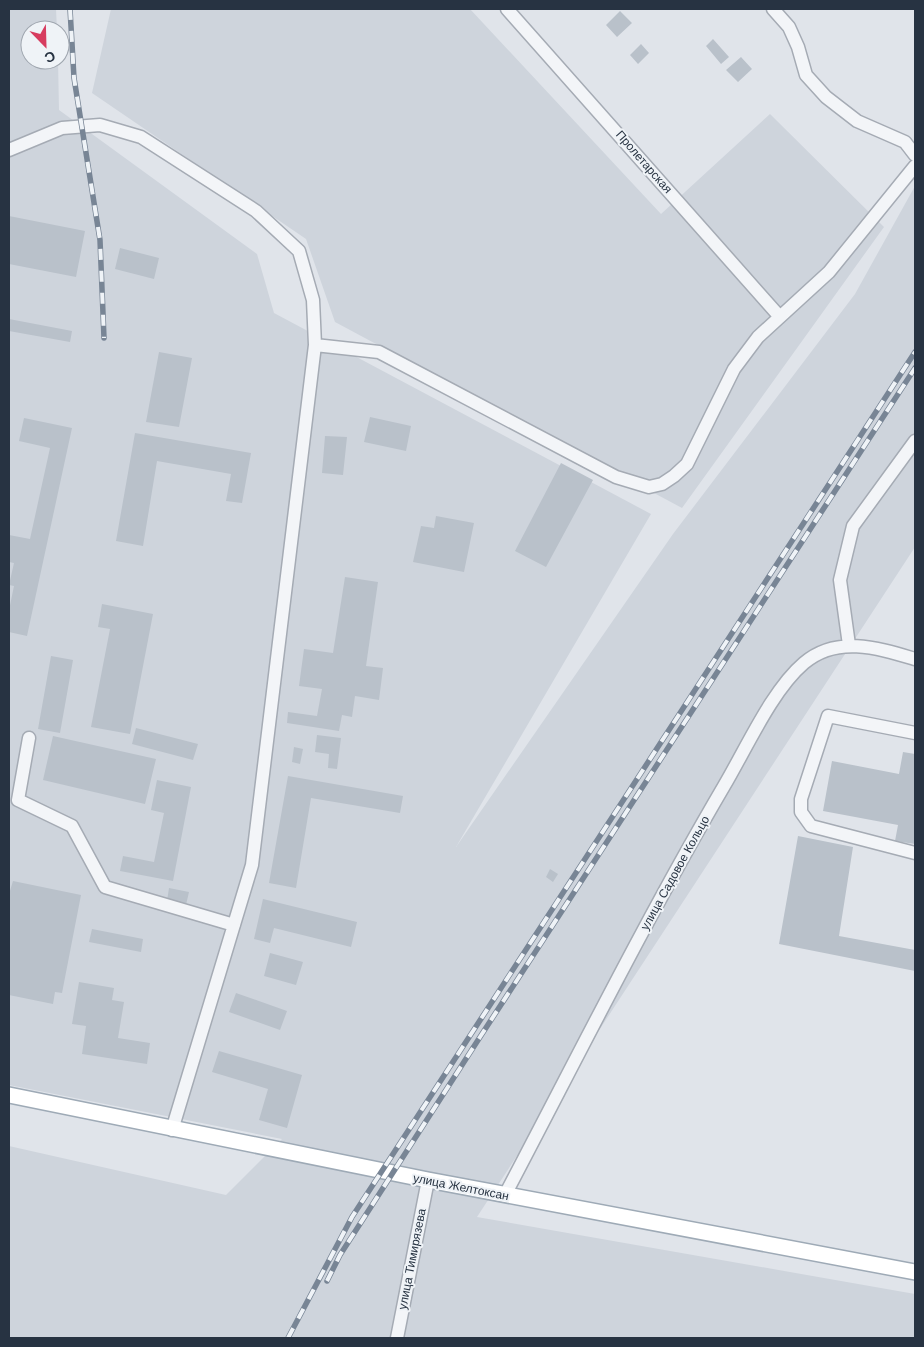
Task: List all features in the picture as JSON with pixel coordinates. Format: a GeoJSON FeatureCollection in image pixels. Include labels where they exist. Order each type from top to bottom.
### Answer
{"type":"FeatureCollection","features":[{"type":"Feature","properties":{"kind":"main road","name":"улица Желтоксан"},"geometry":{"type":"LineString","coordinates":[[9,1096],[505,1195],[915,1272]]}},
{"type":"Feature","properties":{"kind":"street","name":"Пролетарская"},"geometry":{"type":"LineString","coordinates":[[507,9],[780,316]]}},
{"type":"Feature","properties":{"kind":"street"},"geometry":{"type":"LineString","coordinates":[[774,9],[789,27],[798,47],[806,75],[826,97],[857,121],[905,142],[915,155]]}},
{"type":"Feature","properties":{"kind":"street"},"geometry":{"type":"LineString","coordinates":[[9,150],[62,128],[100,124],[141,137],[256,211],[299,250],[314,300],[315,345],[252,865],[172,1130]]}},
{"type":"Feature","properties":{"kind":"street"},"geometry":{"type":"LineString","coordinates":[[315,345],[379,352],[616,477],[649,487],[662,484],[687,464],[734,369],[758,337],[829,272],[915,166]]}},
{"type":"Feature","properties":{"kind":"street"},"geometry":{"type":"LineString","coordinates":[[849,644],[840,580],[853,526],[915,441]]}},
{"type":"Feature","properties":{"kind":"street","name":"улица Садовое Кольцо"},"geometry":{"type":"LineString","coordinates":[[505,1195],[672,876],[778,694],[804,663],[826,650],[849,644],[888,651],[915,660]]}},
{"type":"Feature","properties":{"kind":"street"},"geometry":{"type":"LineString","coordinates":[[915,732],[828,716],[801,799],[801,812],[811,826],[915,853]]}},
{"type":"Feature","properties":{"kind":"street"},"geometry":{"type":"LineString","coordinates":[[29,738],[14,804],[72,826],[105,887],[234,925]]}},
{"type":"Feature","properties":{"kind":"street","name":"улица Тимирязева"},"geometry":{"type":"LineString","coordinates":[[397,1338],[428,1180]]}},
{"type":"Feature","properties":{"kind":"shaded area"},"geometry":{"type":"Polygon","coordinates":[[[9,9],[56,9],[57,20],[20,20],[20,70],[58,70],[59,110],[257,254],[274,313],[651,514],[456,847],[673,534],[855,294],[915,186],[915,547],[477,1217],[915,1294],[915,1338],[9,1338],[9,1146],[226,1195],[282,1139],[9,1085],[9,9]]]}},
{"type":"Feature","properties":{"kind":"shaded area"},"geometry":{"type":"Polygon","coordinates":[[[111,9],[470,9],[661,214],[770,114],[884,227],[682,508],[335,322],[306,239],[92,93],[111,9]]]}},
{"type":"Feature","properties":{"kind":"building"},"geometry":{"type":"Polygon","coordinates":[[[620,11],[632,23],[617,37],[606,25],[620,11]]]}},
{"type":"Feature","properties":{"kind":"building"},"geometry":{"type":"Polygon","coordinates":[[[713,39],[729,57],[721,64],[706,46],[713,39]]]}},
{"type":"Feature","properties":{"kind":"building"},"geometry":{"type":"Polygon","coordinates":[[[641,44],[649,53],[638,64],[630,55],[641,44]]]}},
{"type":"Feature","properties":{"kind":"building"},"geometry":{"type":"Polygon","coordinates":[[[741,57],[752,69],[738,82],[726,70],[741,57]]]}},
{"type":"Feature","properties":{"kind":"building"},"geometry":{"type":"Polygon","coordinates":[[[9,216],[85,231],[76,277],[9,264],[9,216]]]}},
{"type":"Feature","properties":{"kind":"building"},"geometry":{"type":"Polygon","coordinates":[[[120,248],[159,258],[154,279],[115,269],[120,248]]]}},
{"type":"Feature","properties":{"kind":"building"},"geometry":{"type":"Polygon","coordinates":[[[9,319],[72,331],[70,342],[9,331],[9,319]]]}},
{"type":"Feature","properties":{"kind":"building"},"geometry":{"type":"Polygon","coordinates":[[[159,352],[192,358],[179,427],[146,422],[159,352]]]}},
{"type":"Feature","properties":{"kind":"building"},"geometry":{"type":"Polygon","coordinates":[[[370,417],[411,426],[406,451],[364,442],[370,417]]]}},
{"type":"Feature","properties":{"kind":"building"},"geometry":{"type":"Polygon","coordinates":[[[24,418],[72,428],[27,636],[9,632],[9,610],[14,586],[9,585],[14,563],[9,562],[9,535],[30,539],[50,448],[19,441],[24,418]]]}},
{"type":"Feature","properties":{"kind":"building"},"geometry":{"type":"Polygon","coordinates":[[[135,433],[251,453],[242,503],[226,501],[231,474],[157,461],[143,546],[116,541],[135,433]]]}},
{"type":"Feature","properties":{"kind":"building"},"geometry":{"type":"Polygon","coordinates":[[[325,436],[347,437],[343,475],[322,473],[325,436]]]}},
{"type":"Feature","properties":{"kind":"building"},"geometry":{"type":"Polygon","coordinates":[[[561,463],[593,480],[546,567],[515,551],[561,463]]]}},
{"type":"Feature","properties":{"kind":"building"},"geometry":{"type":"Polygon","coordinates":[[[436,516],[474,523],[464,572],[413,562],[421,526],[434,528],[436,516]]]}},
{"type":"Feature","properties":{"kind":"building"},"geometry":{"type":"Polygon","coordinates":[[[345,577],[378,582],[366,666],[383,668],[379,700],[355,696],[352,717],[342,715],[339,731],[287,723],[288,712],[317,716],[322,689],[299,686],[304,649],[333,653],[345,577]]]}},
{"type":"Feature","properties":{"kind":"building"},"geometry":{"type":"Polygon","coordinates":[[[102,604],[153,614],[130,734],[91,727],[110,629],[98,627],[102,604]]]}},
{"type":"Feature","properties":{"kind":"building"},"geometry":{"type":"Polygon","coordinates":[[[51,656],[73,660],[60,733],[38,729],[51,656]]]}},
{"type":"Feature","properties":{"kind":"building"},"geometry":{"type":"Polygon","coordinates":[[[136,728],[198,744],[193,760],[132,744],[136,728]]]}},
{"type":"Feature","properties":{"kind":"building"},"geometry":{"type":"Polygon","coordinates":[[[317,735],[341,738],[337,769],[328,768],[329,754],[315,752],[317,735]]]}},
{"type":"Feature","properties":{"kind":"building"},"geometry":{"type":"Polygon","coordinates":[[[53,736],[156,759],[145,804],[43,780],[53,736]]]}},
{"type":"Feature","properties":{"kind":"building"},"geometry":{"type":"Polygon","coordinates":[[[294,747],[303,749],[300,764],[292,762],[294,747]]]}},
{"type":"Feature","properties":{"kind":"building"},"geometry":{"type":"Polygon","coordinates":[[[903,752],[915,754],[915,844],[895,841],[898,825],[823,811],[832,761],[899,774],[903,752]]]}},
{"type":"Feature","properties":{"kind":"building"},"geometry":{"type":"Polygon","coordinates":[[[288,776],[403,796],[400,813],[311,798],[296,888],[269,883],[288,776]]]}},
{"type":"Feature","properties":{"kind":"building"},"geometry":{"type":"Polygon","coordinates":[[[157,780],[191,787],[173,881],[120,871],[123,856],[154,862],[164,813],[151,810],[157,780]]]}},
{"type":"Feature","properties":{"kind":"building"},"geometry":{"type":"Polygon","coordinates":[[[798,836],[853,847],[839,936],[915,950],[915,971],[779,944],[798,836]]]}},
{"type":"Feature","properties":{"kind":"building"},"geometry":{"type":"Polygon","coordinates":[[[550,869],[558,874],[553,882],[546,877],[550,869]]]}},
{"type":"Feature","properties":{"kind":"building"},"geometry":{"type":"Polygon","coordinates":[[[13,881],[81,895],[62,993],[55,992],[53,1004],[9,995],[9,894],[13,881]]]}},
{"type":"Feature","properties":{"kind":"building"},"geometry":{"type":"Polygon","coordinates":[[[169,888],[189,892],[186,905],[167,901],[169,888]]]}},
{"type":"Feature","properties":{"kind":"building"},"geometry":{"type":"Polygon","coordinates":[[[263,899],[357,922],[351,947],[274,928],[270,943],[254,939],[263,899]]]}},
{"type":"Feature","properties":{"kind":"building"},"geometry":{"type":"Polygon","coordinates":[[[92,929],[143,939],[141,952],[89,942],[92,929]]]}},
{"type":"Feature","properties":{"kind":"building"},"geometry":{"type":"Polygon","coordinates":[[[270,953],[303,962],[296,985],[264,976],[270,953]]]}},
{"type":"Feature","properties":{"kind":"building"},"geometry":{"type":"Polygon","coordinates":[[[79,982],[114,988],[112,1000],[124,1002],[118,1038],[150,1043],[147,1064],[82,1054],[86,1026],[72,1024],[79,982]]]}},
{"type":"Feature","properties":{"kind":"building"},"geometry":{"type":"Polygon","coordinates":[[[236,993],[287,1011],[280,1030],[229,1012],[236,993]]]}},
{"type":"Feature","properties":{"kind":"building"},"geometry":{"type":"Polygon","coordinates":[[[219,1051],[302,1075],[287,1128],[259,1120],[268,1089],[212,1072],[219,1051]]]}},
{"type":"Feature","properties":{"kind":"railway"},"geometry":{"type":"LineString","coordinates":[[70,9],[74,78],[100,240],[104,338]]}},
{"type":"Feature","properties":{"kind":"railway"},"geometry":{"type":"LineString","coordinates":[[288,1338],[352,1217],[915,352]]}},
{"type":"Feature","properties":{"kind":"railway"},"geometry":{"type":"LineString","coordinates":[[327,1281],[340,1255],[480,1037],[915,368]]}}]}
